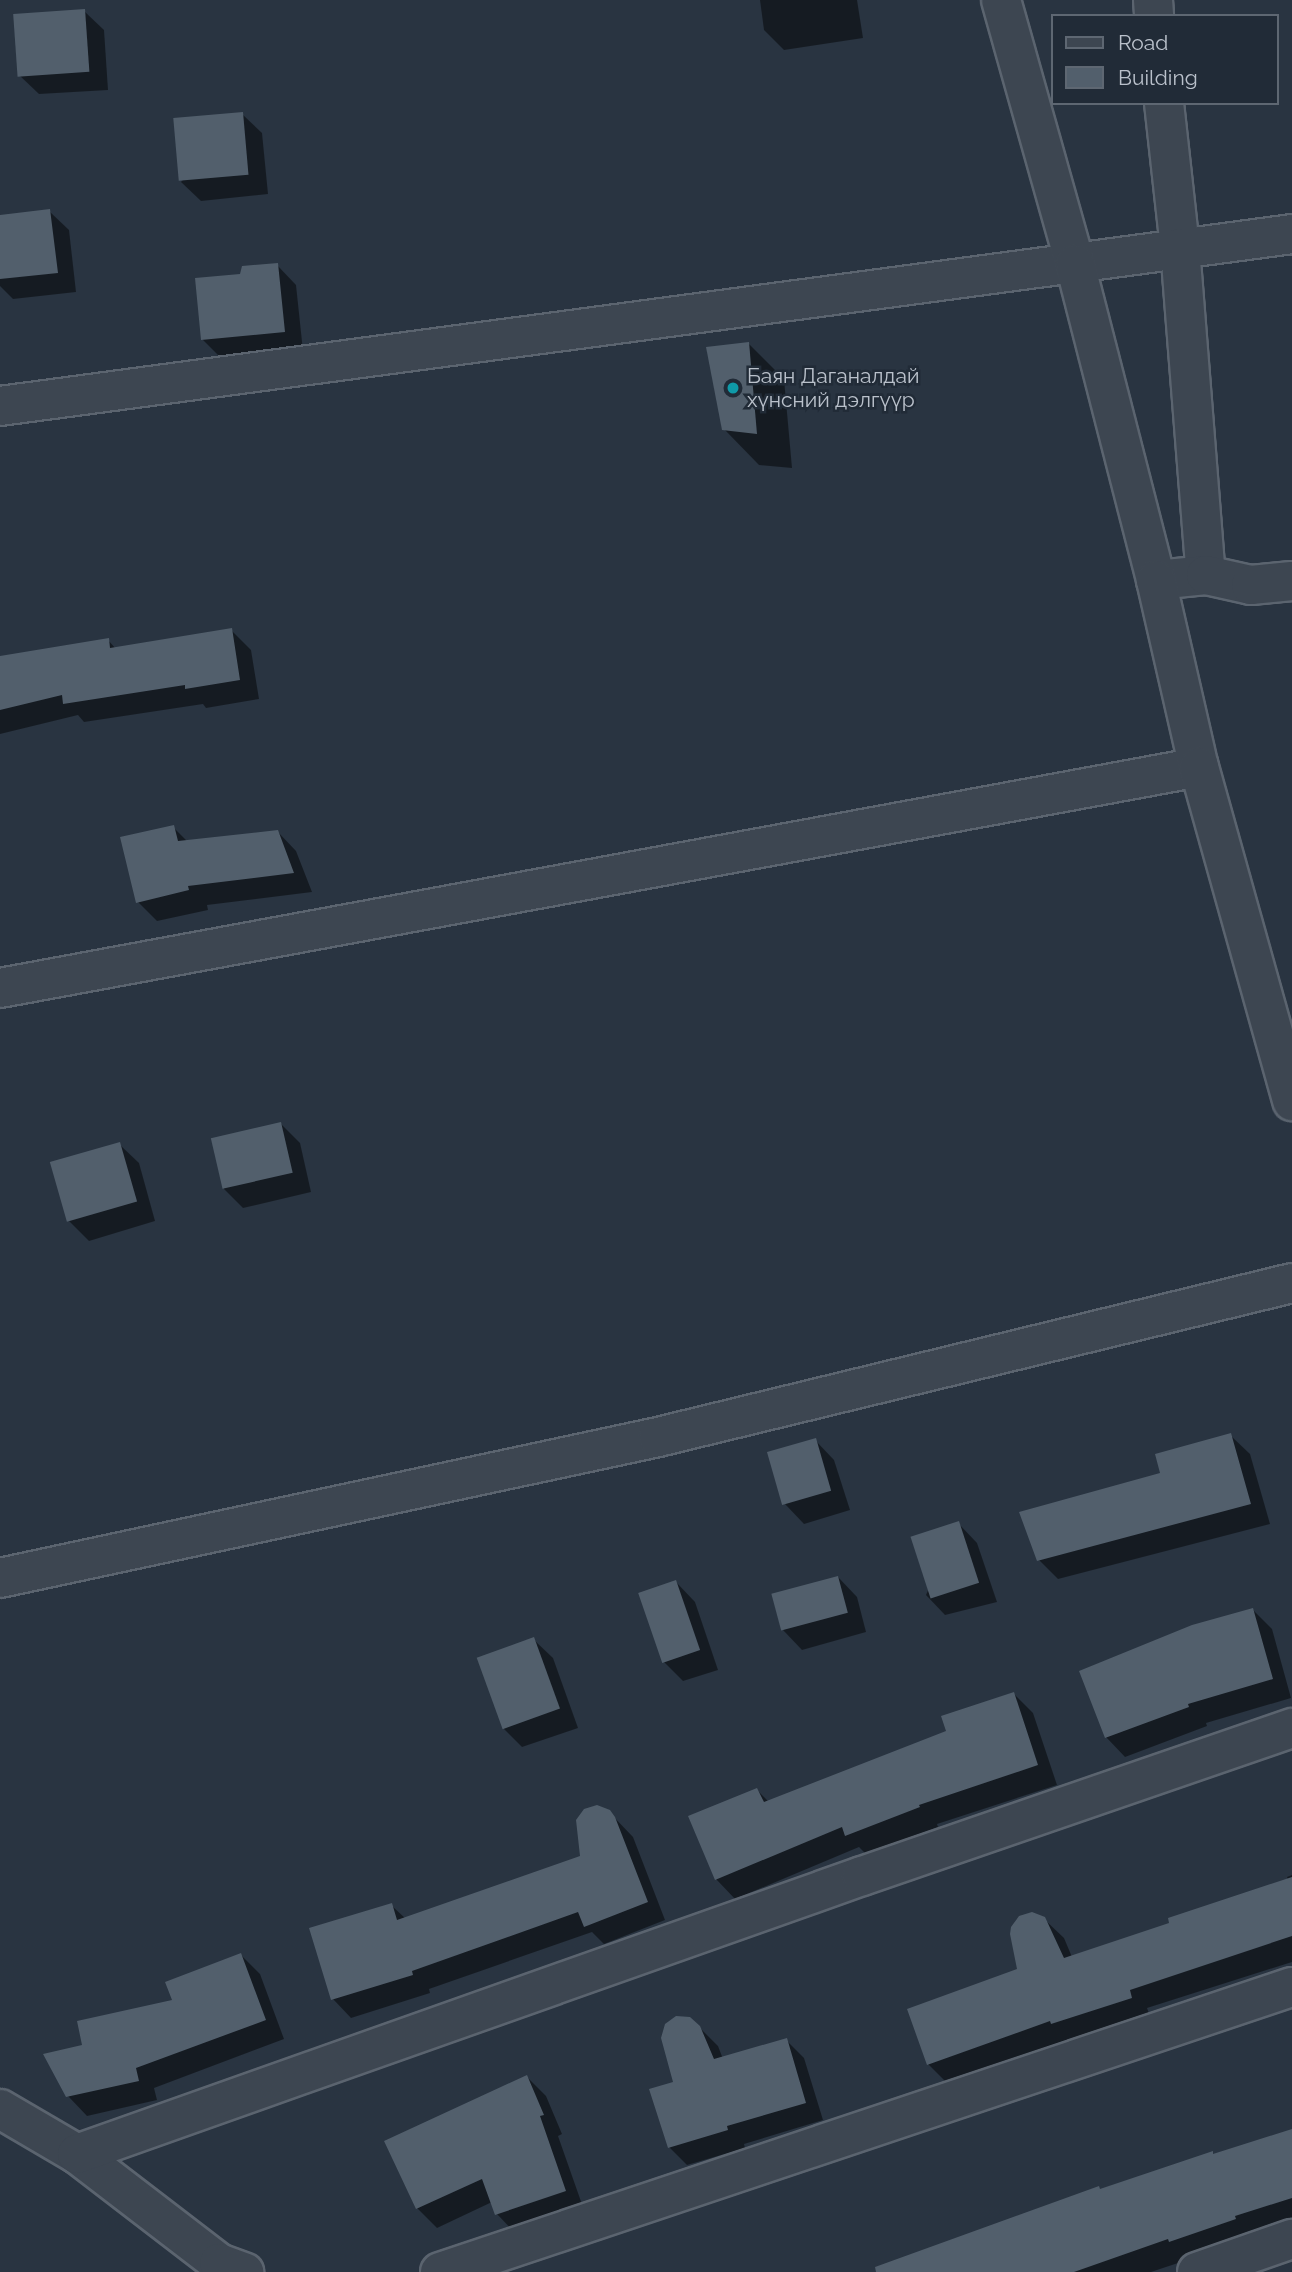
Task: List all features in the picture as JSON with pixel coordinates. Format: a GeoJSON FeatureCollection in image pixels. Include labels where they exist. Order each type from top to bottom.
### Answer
{"type":"FeatureCollection","features":[{"type":"Feature","properties":{"kind":"street"},"geometry":{"type":"LineString","coordinates":[[1002,0],[1075,264],[1156,580],[1199,767],[1292,1097]]}},
{"type":"Feature","properties":{"kind":"street"},"geometry":{"type":"LineString","coordinates":[[1164,105],[1180,248],[1206,575]]}},
{"type":"Feature","properties":{"kind":"street"},"geometry":{"type":"LineString","coordinates":[[0,406],[1292,234]]}},
{"type":"Feature","properties":{"kind":"street"},"geometry":{"type":"LineString","coordinates":[[1156,580],[1206,575],[1251,584],[1292,581]]}},
{"type":"Feature","properties":{"kind":"street"},"geometry":{"type":"LineString","coordinates":[[0,988],[1199,767]]}},
{"type":"Feature","properties":{"kind":"street"},"geometry":{"type":"LineString","coordinates":[[0,1578],[658,1437],[1292,1283]]}},
{"type":"Feature","properties":{"kind":"street"},"geometry":{"type":"LineString","coordinates":[[77,2154],[862,1876],[1292,1728]]}},
{"type":"Feature","properties":{"kind":"street"},"geometry":{"type":"LineString","coordinates":[[440,2272],[1292,1987]]}},
{"type":"Feature","properties":{"kind":"street"},"geometry":{"type":"LineString","coordinates":[[0,2109],[77,2154],[219,2263],[244,2272]]}},
{"type":"Feature","properties":{"kind":"street"},"geometry":{"type":"LineString","coordinates":[[1197,2272],[1292,2239]]}},
{"type":"Feature","properties":{"kind":"building"},"geometry":{"type":"Polygon","coordinates":[[[85,9],[89,72],[18,77],[13,14],[85,9]]]}},
{"type":"Feature","properties":{"kind":"building"},"geometry":{"type":"Polygon","coordinates":[[[243,112],[248,175],[179,181],[173,118],[243,112]]]}},
{"type":"Feature","properties":{"kind":"building"},"geometry":{"type":"Polygon","coordinates":[[[50,209],[58,273],[0,279],[0,215],[50,209]]]}},
{"type":"Feature","properties":{"kind":"building"},"geometry":{"type":"Polygon","coordinates":[[[278,263],[285,332],[201,340],[195,278],[240,274],[242,266],[278,263]]]}},
{"type":"Feature","properties":{"kind":"building","name":"Баян Даганалдай хүнсний дэлгүүр"},"geometry":{"type":"Polygon","coordinates":[[[749,342],[757,434],[722,430],[706,347],[749,342]]]}},
{"type":"Feature","properties":{"kind":"building"},"geometry":{"type":"Polygon","coordinates":[[[232,628],[240,680],[185,689],[185,685],[63,704],[62,695],[0,710],[0,656],[109,638],[110,648],[232,628]]]}},
{"type":"Feature","properties":{"kind":"building"},"geometry":{"type":"Polygon","coordinates":[[[174,825],[178,841],[278,830],[294,873],[188,886],[189,890],[136,903],[120,837],[174,825]]]}},
{"type":"Feature","properties":{"kind":"building"},"geometry":{"type":"Polygon","coordinates":[[[281,1122],[293,1173],[223,1189],[211,1138],[281,1122]]]}},
{"type":"Feature","properties":{"kind":"building"},"geometry":{"type":"Polygon","coordinates":[[[120,1142],[137,1202],[67,1222],[50,1162],[120,1142]]]}},
{"type":"Feature","properties":{"kind":"building"},"geometry":{"type":"Polygon","coordinates":[[[1231,1433],[1251,1504],[1037,1561],[1019,1512],[1160,1473],[1155,1454],[1231,1433]]]}},
{"type":"Feature","properties":{"kind":"building"},"geometry":{"type":"Polygon","coordinates":[[[816,1438],[831,1491],[782,1505],[767,1452],[816,1438]]]}},
{"type":"Feature","properties":{"kind":"building"},"geometry":{"type":"Polygon","coordinates":[[[959,1521],[979,1583],[931,1599],[910,1537],[959,1521]]]}},
{"type":"Feature","properties":{"kind":"building"},"geometry":{"type":"Polygon","coordinates":[[[838,1576],[848,1613],[781,1631],[771,1594],[838,1576]]]}},
{"type":"Feature","properties":{"kind":"building"},"geometry":{"type":"Polygon","coordinates":[[[676,1580],[700,1650],[662,1663],[638,1593],[676,1580]]]}},
{"type":"Feature","properties":{"kind":"building"},"geometry":{"type":"Polygon","coordinates":[[[1253,1608],[1273,1679],[1188,1704],[1189,1707],[1105,1738],[1079,1671],[1192,1625],[1253,1608]]]}},
{"type":"Feature","properties":{"kind":"building"},"geometry":{"type":"Polygon","coordinates":[[[534,1637],[560,1708],[503,1729],[477,1658],[534,1637]]]}},
{"type":"Feature","properties":{"kind":"building"},"geometry":{"type":"Polygon","coordinates":[[[1014,1692],[1038,1765],[919,1805],[920,1807],[845,1836],[842,1827],[715,1880],[688,1816],[757,1788],[764,1802],[946,1731],[941,1716],[1014,1692]]]}},
{"type":"Feature","properties":{"kind":"building"},"geometry":{"type":"Polygon","coordinates":[[[597,1805],[610,1810],[615,1817],[648,1902],[584,1927],[578,1912],[412,1971],[413,1975],[331,2000],[309,1928],[392,1903],[397,1920],[580,1856],[576,1820],[584,1809],[597,1805]]]}},
{"type":"Feature","properties":{"kind":"building"},"geometry":{"type":"Polygon","coordinates":[[[1292,1877],[1292,1936],[1130,1990],[1132,1998],[1051,2024],[1050,2021],[927,2065],[907,2009],[1017,1969],[1010,1934],[1011,1927],[1019,1916],[1032,1912],[1045,1917],[1064,1958],[1169,1923],[1168,1918],[1292,1877]]]}},
{"type":"Feature","properties":{"kind":"building"},"geometry":{"type":"Polygon","coordinates":[[[241,1953],[266,2020],[136,2068],[139,2081],[66,2097],[43,2054],[82,2045],[77,2021],[172,2000],[165,1982],[241,1953]]]}},
{"type":"Feature","properties":{"kind":"building"},"geometry":{"type":"Polygon","coordinates":[[[676,2016],[690,2017],[700,2026],[714,2059],[787,2038],[806,2103],[727,2126],[728,2130],[668,2148],[649,2089],[673,2082],[661,2038],[665,2024],[676,2016]]]}},
{"type":"Feature","properties":{"kind":"building"},"geometry":{"type":"Polygon","coordinates":[[[527,2075],[544,2115],[540,2116],[566,2191],[495,2215],[482,2179],[416,2209],[384,2141],[527,2075]]]}},
{"type":"Feature","properties":{"kind":"building"},"geometry":{"type":"Polygon","coordinates":[[[1292,2129],[1292,2198],[1235,2216],[1236,2219],[1169,2242],[1168,2239],[1074,2272],[876,2272],[875,2267],[1099,2186],[1100,2189],[1213,2151],[1213,2154],[1292,2129]]]}},
{"type":"Feature","properties":{"kind":"place","name":"Баян Даганалдай хүнсний дэлгүүр"},"geometry":{"type":"Point","coordinates":[733,388]}}]}
